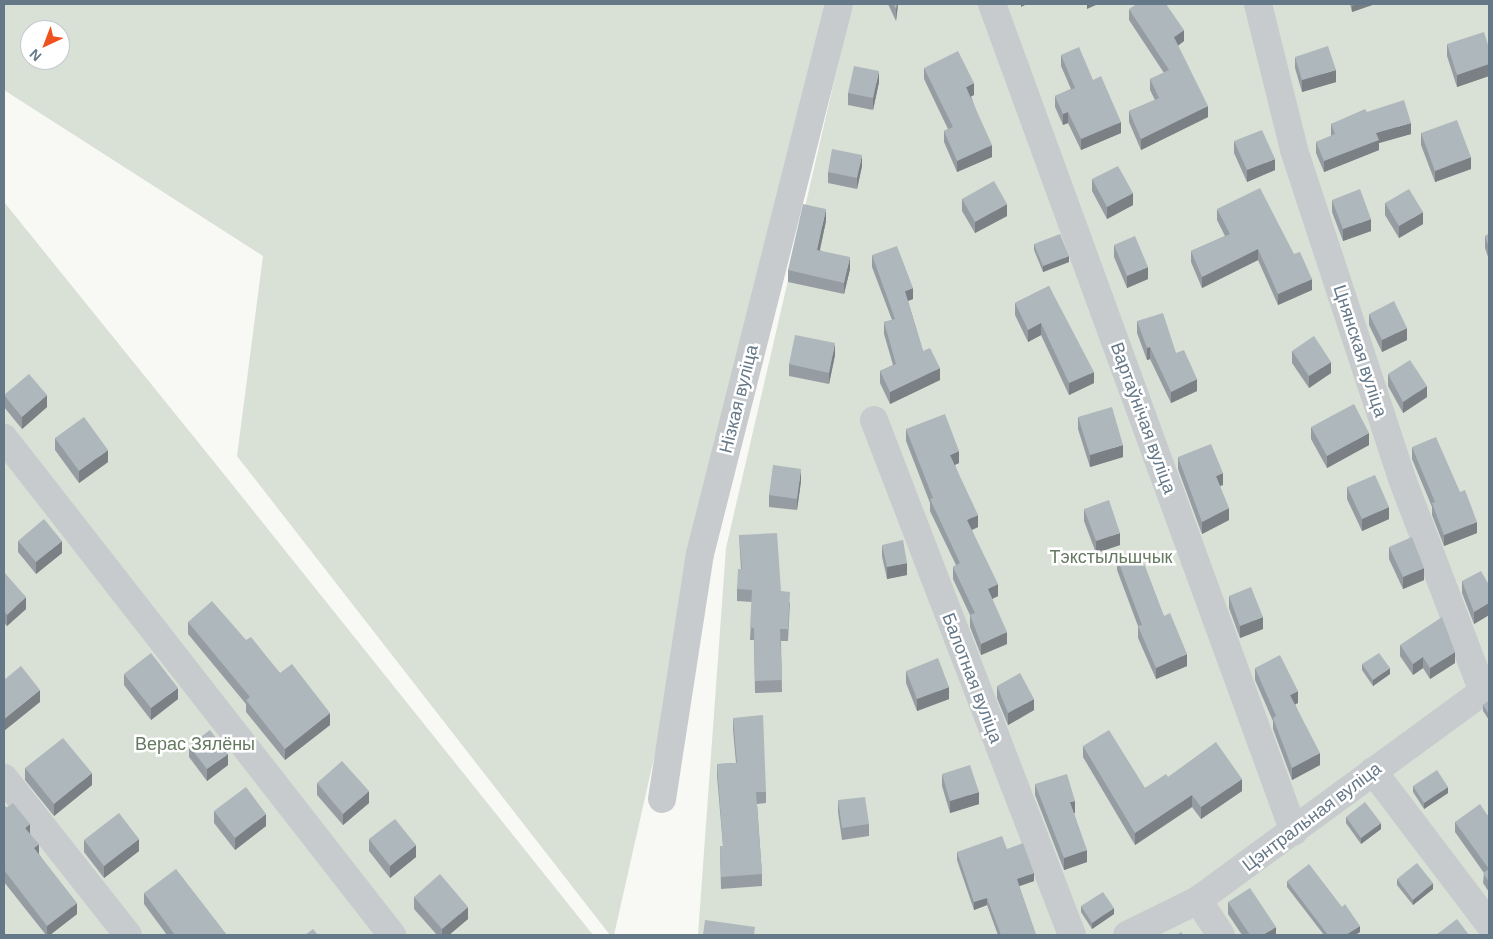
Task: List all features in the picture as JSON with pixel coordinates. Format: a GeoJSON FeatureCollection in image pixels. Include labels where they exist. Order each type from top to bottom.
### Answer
{"type":"FeatureCollection","features":[{"type":"Feature","properties":{"kind":"street","name":"Нізкая вуліца"},"geometry":{"type":"LineString","coordinates":[[662,799],[700,554],[839,4]]}},
{"type":"Feature","properties":{"kind":"street","name":"Вартаўнічая вуліца"},"geometry":{"type":"LineString","coordinates":[[992,4],[1294,832]]}},
{"type":"Feature","properties":{"kind":"street","name":"Цнянская вуліца"},"geometry":{"type":"LineString","coordinates":[[1258,4],[1294,150],[1402,476],[1486,690]]}},
{"type":"Feature","properties":{"kind":"street","name":"Балотная вуліца"},"geometry":{"type":"LineString","coordinates":[[874,420],[1072,935]]}},
{"type":"Feature","properties":{"kind":"street"},"geometry":{"type":"LineString","coordinates":[[4,438],[392,935]]}},
{"type":"Feature","properties":{"kind":"street","name":"Цэнтральная вуліца"},"geometry":{"type":"LineString","coordinates":[[1127,935],[1198,900],[1294,832],[1486,690]]}},
{"type":"Feature","properties":{"kind":"street"},"geometry":{"type":"LineString","coordinates":[[1374,771],[1489,924]]}},
{"type":"Feature","properties":{"kind":"street"},"geometry":{"type":"LineString","coordinates":[[4,778],[128,935]]}},
{"type":"Feature","properties":{"kind":"street"},"geometry":{"type":"LineString","coordinates":[[1198,900],[1221,935]]}},
{"type":"Feature","properties":{"kind":"green space"},"geometry":{"type":"Polygon","coordinates":[[[4,4],[839,4],[700,554],[614,935],[610,935],[237,456],[263,256],[4,90],[4,4]]]}},
{"type":"Feature","properties":{"kind":"green space","name":"Тэкстыльшчык"},"geometry":{"type":"Polygon","coordinates":[[[852,4],[1489,4],[1489,935],[698,935],[726,548],[852,4]]]}},
{"type":"Feature","properties":{"kind":"green space","name":"Верас Зялёны"},"geometry":{"type":"Polygon","coordinates":[[[4,202],[219,468],[593,935],[4,935],[4,202]]]}},
{"type":"Feature","properties":{"kind":"building"},"geometry":{"type":"Polygon","coordinates":[[[1137,4],[1166,4],[1184,30],[1174,37],[1208,106],[1141,139],[1129,111],[1159,98],[1150,79],[1169,70],[1129,9],[1137,4]]]}},
{"type":"Feature","properties":{"kind":"building"},"geometry":{"type":"Polygon","coordinates":[[[1484,32],[1489,48],[1489,64],[1457,75],[1447,44],[1484,32]]]}},
{"type":"Feature","properties":{"kind":"building"},"geometry":{"type":"Polygon","coordinates":[[[1328,46],[1336,70],[1302,80],[1295,57],[1328,46]]]}},
{"type":"Feature","properties":{"kind":"building"},"geometry":{"type":"Polygon","coordinates":[[[1079,47],[1093,80],[1101,76],[1121,122],[1081,139],[1068,112],[1063,114],[1055,96],[1075,88],[1061,55],[1079,47]]]}},
{"type":"Feature","properties":{"kind":"building"},"geometry":{"type":"Polygon","coordinates":[[[958,51],[974,83],[966,87],[992,145],[957,161],[944,131],[953,127],[924,68],[958,51]]]}},
{"type":"Feature","properties":{"kind":"building"},"geometry":{"type":"Polygon","coordinates":[[[854,66],[879,71],[873,98],[848,93],[854,66]]]}},
{"type":"Feature","properties":{"kind":"building"},"geometry":{"type":"Polygon","coordinates":[[[1404,100],[1411,123],[1376,133],[1379,140],[1324,161],[1316,142],[1335,134],[1331,124],[1365,109],[1367,112],[1404,100]]]}},
{"type":"Feature","properties":{"kind":"building"},"geometry":{"type":"Polygon","coordinates":[[[1457,120],[1471,157],[1435,171],[1421,133],[1457,120]]]}},
{"type":"Feature","properties":{"kind":"building"},"geometry":{"type":"Polygon","coordinates":[[[1262,130],[1275,159],[1247,170],[1234,141],[1262,130]]]}},
{"type":"Feature","properties":{"kind":"building"},"geometry":{"type":"Polygon","coordinates":[[[832,149],[862,155],[857,178],[828,172],[832,149]]]}},
{"type":"Feature","properties":{"kind":"building"},"geometry":{"type":"Polygon","coordinates":[[[1118,166],[1133,193],[1107,207],[1092,179],[1118,166]]]}},
{"type":"Feature","properties":{"kind":"building"},"geometry":{"type":"Polygon","coordinates":[[[994,181],[1007,204],[975,222],[962,199],[994,181]]]}},
{"type":"Feature","properties":{"kind":"building"},"geometry":{"type":"Polygon","coordinates":[[[1260,188],[1294,254],[1300,252],[1312,279],[1278,294],[1258,249],[1202,277],[1191,251],[1230,234],[1217,209],[1260,188]]]}},
{"type":"Feature","properties":{"kind":"building"},"geometry":{"type":"Polygon","coordinates":[[[1360,189],[1371,219],[1343,229],[1332,200],[1360,189]]]}},
{"type":"Feature","properties":{"kind":"building"},"geometry":{"type":"Polygon","coordinates":[[[1409,189],[1423,212],[1399,226],[1385,203],[1409,189]]]}},
{"type":"Feature","properties":{"kind":"building"},"geometry":{"type":"Polygon","coordinates":[[[803,204],[826,209],[817,250],[850,257],[844,283],[788,270],[803,204]]]}},
{"type":"Feature","properties":{"kind":"building"},"geometry":{"type":"Polygon","coordinates":[[[1060,234],[1069,256],[1043,266],[1034,244],[1060,234]]]}},
{"type":"Feature","properties":{"kind":"building"},"geometry":{"type":"Polygon","coordinates":[[[1489,234],[1489,248],[1485,236],[1489,234]]]}},
{"type":"Feature","properties":{"kind":"building"},"geometry":{"type":"Polygon","coordinates":[[[1135,236],[1148,267],[1127,276],[1114,245],[1135,236]]]}},
{"type":"Feature","properties":{"kind":"building"},"geometry":{"type":"Polygon","coordinates":[[[897,246],[913,288],[905,291],[923,351],[930,348],[940,368],[890,392],[880,371],[896,364],[884,322],[895,319],[872,255],[897,246]]]}},
{"type":"Feature","properties":{"kind":"building"},"geometry":{"type":"Polygon","coordinates":[[[1049,286],[1094,372],[1069,383],[1041,323],[1028,330],[1015,303],[1049,286]]]}},
{"type":"Feature","properties":{"kind":"building"},"geometry":{"type":"Polygon","coordinates":[[[1394,301],[1407,328],[1382,340],[1369,314],[1394,301]]]}},
{"type":"Feature","properties":{"kind":"building"},"geometry":{"type":"Polygon","coordinates":[[[1163,313],[1176,353],[1184,350],[1197,379],[1171,392],[1150,347],[1147,348],[1137,321],[1163,313]]]}},
{"type":"Feature","properties":{"kind":"building"},"geometry":{"type":"Polygon","coordinates":[[[795,335],[835,343],[829,373],[789,364],[795,335]]]}},
{"type":"Feature","properties":{"kind":"building"},"geometry":{"type":"Polygon","coordinates":[[[1314,336],[1331,362],[1309,376],[1292,351],[1314,336]]]}},
{"type":"Feature","properties":{"kind":"building"},"geometry":{"type":"Polygon","coordinates":[[[1410,360],[1427,386],[1403,402],[1388,374],[1410,360]]]}},
{"type":"Feature","properties":{"kind":"building"},"geometry":{"type":"Polygon","coordinates":[[[29,374],[47,395],[22,417],[4,395],[29,374]]]}},
{"type":"Feature","properties":{"kind":"building"},"geometry":{"type":"Polygon","coordinates":[[[1354,404],[1369,433],[1327,456],[1311,427],[1354,404]]]}},
{"type":"Feature","properties":{"kind":"building"},"geometry":{"type":"Polygon","coordinates":[[[1112,407],[1123,445],[1090,455],[1078,417],[1112,407]]]}},
{"type":"Feature","properties":{"kind":"building"},"geometry":{"type":"Polygon","coordinates":[[[945,414],[959,451],[950,455],[978,515],[967,520],[998,584],[988,589],[1007,632],[981,644],[970,615],[975,613],[953,567],[960,563],[930,499],[933,498],[906,429],[945,414]]]}},
{"type":"Feature","properties":{"kind":"building"},"geometry":{"type":"Polygon","coordinates":[[[84,417],[108,450],[79,471],[55,438],[84,417]]]}},
{"type":"Feature","properties":{"kind":"building"},"geometry":{"type":"Polygon","coordinates":[[[1436,437],[1460,492],[1465,490],[1477,522],[1444,535],[1432,503],[1435,502],[1412,447],[1436,437]]]}},
{"type":"Feature","properties":{"kind":"building"},"geometry":{"type":"Polygon","coordinates":[[[1211,444],[1223,473],[1216,476],[1229,508],[1202,522],[1178,457],[1211,444]]]}},
{"type":"Feature","properties":{"kind":"building"},"geometry":{"type":"Polygon","coordinates":[[[773,465],[801,469],[797,499],[769,495],[773,465]]]}},
{"type":"Feature","properties":{"kind":"building"},"geometry":{"type":"Polygon","coordinates":[[[1375,475],[1389,507],[1362,519],[1347,487],[1375,475]]]}},
{"type":"Feature","properties":{"kind":"building"},"geometry":{"type":"Polygon","coordinates":[[[1109,500],[1120,533],[1096,541],[1084,509],[1109,500]]]}},
{"type":"Feature","properties":{"kind":"building"},"geometry":{"type":"Polygon","coordinates":[[[44,519],[62,541],[36,562],[18,541],[44,519]]]}},
{"type":"Feature","properties":{"kind":"building"},"geometry":{"type":"Polygon","coordinates":[[[777,533],[781,591],[790,592],[788,629],[780,629],[782,680],[755,681],[754,628],[750,628],[752,590],[737,589],[738,569],[742,569],[739,535],[777,533]]]}},
{"type":"Feature","properties":{"kind":"building"},"geometry":{"type":"Polygon","coordinates":[[[1412,537],[1424,568],[1403,577],[1389,547],[1412,537]]]}},
{"type":"Feature","properties":{"kind":"building"},"geometry":{"type":"Polygon","coordinates":[[[903,540],[907,563],[887,567],[882,545],[903,540]]]}},
{"type":"Feature","properties":{"kind":"building"},"geometry":{"type":"Polygon","coordinates":[[[1139,550],[1164,616],[1170,613],[1187,654],[1156,668],[1138,626],[1142,625],[1117,558],[1139,550]]]}},
{"type":"Feature","properties":{"kind":"building"},"geometry":{"type":"Polygon","coordinates":[[[1481,571],[1489,585],[1489,603],[1474,612],[1462,581],[1481,571]]]}},
{"type":"Feature","properties":{"kind":"building"},"geometry":{"type":"Polygon","coordinates":[[[4,572],[26,597],[7,615],[4,611],[4,572]]]}},
{"type":"Feature","properties":{"kind":"building"},"geometry":{"type":"Polygon","coordinates":[[[1251,587],[1263,617],[1240,626],[1229,596],[1251,587]]]}},
{"type":"Feature","properties":{"kind":"building"},"geometry":{"type":"Polygon","coordinates":[[[212,601],[246,640],[251,637],[280,673],[292,664],[330,713],[285,749],[246,700],[250,697],[188,622],[212,601]]]}},
{"type":"Feature","properties":{"kind":"building"},"geometry":{"type":"Polygon","coordinates":[[[1442,617],[1455,652],[1430,668],[1423,657],[1413,664],[1400,645],[1442,617]]]}},
{"type":"Feature","properties":{"kind":"building"},"geometry":{"type":"Polygon","coordinates":[[[151,653],[178,688],[151,708],[124,674],[151,653]]]}},
{"type":"Feature","properties":{"kind":"building"},"geometry":{"type":"Polygon","coordinates":[[[1379,653],[1390,668],[1373,680],[1362,664],[1379,653]]]}},
{"type":"Feature","properties":{"kind":"building"},"geometry":{"type":"Polygon","coordinates":[[[1280,655],[1298,691],[1290,695],[1320,753],[1292,768],[1273,718],[1276,716],[1255,668],[1280,655]]]}},
{"type":"Feature","properties":{"kind":"building"},"geometry":{"type":"Polygon","coordinates":[[[938,658],[949,687],[917,699],[906,671],[938,658]]]}},
{"type":"Feature","properties":{"kind":"building"},"geometry":{"type":"Polygon","coordinates":[[[21,666],[40,690],[4,719],[4,680],[21,666]]]}},
{"type":"Feature","properties":{"kind":"building"},"geometry":{"type":"Polygon","coordinates":[[[1020,673],[1034,699],[1008,713],[997,686],[1020,673]]]}},
{"type":"Feature","properties":{"kind":"building"},"geometry":{"type":"Polygon","coordinates":[[[1489,701],[1489,714],[1483,705],[1489,701]]]}},
{"type":"Feature","properties":{"kind":"building"},"geometry":{"type":"Polygon","coordinates":[[[763,715],[766,792],[756,792],[762,874],[721,877],[720,846],[723,846],[717,764],[737,763],[733,718],[763,715]]]}},
{"type":"Feature","properties":{"kind":"building"},"geometry":{"type":"Polygon","coordinates":[[[210,730],[228,754],[207,769],[189,746],[210,730]]]}},
{"type":"Feature","properties":{"kind":"building"},"geometry":{"type":"Polygon","coordinates":[[[1109,730],[1145,788],[1166,774],[1168,777],[1216,742],[1242,779],[1201,807],[1192,795],[1135,833],[1083,746],[1109,730]]]}},
{"type":"Feature","properties":{"kind":"building"},"geometry":{"type":"Polygon","coordinates":[[[63,738],[92,773],[54,804],[25,768],[63,738]]]}},
{"type":"Feature","properties":{"kind":"building"},"geometry":{"type":"Polygon","coordinates":[[[342,761],[369,791],[343,814],[317,783],[342,761]]]}},
{"type":"Feature","properties":{"kind":"building"},"geometry":{"type":"Polygon","coordinates":[[[970,765],[979,792],[950,801],[942,774],[970,765]]]}},
{"type":"Feature","properties":{"kind":"building"},"geometry":{"type":"Polygon","coordinates":[[[1437,770],[1448,787],[1424,803],[1413,786],[1437,770]]]}},
{"type":"Feature","properties":{"kind":"building"},"geometry":{"type":"Polygon","coordinates":[[[1067,774],[1075,801],[1070,802],[1087,850],[1064,858],[1035,784],[1067,774]]]}},
{"type":"Feature","properties":{"kind":"building"},"geometry":{"type":"Polygon","coordinates":[[[246,787],[266,814],[235,838],[214,811],[246,787]]]}},
{"type":"Feature","properties":{"kind":"building"},"geometry":{"type":"Polygon","coordinates":[[[865,797],[869,824],[842,828],[838,800],[865,797]]]}},
{"type":"Feature","properties":{"kind":"building"},"geometry":{"type":"Polygon","coordinates":[[[1365,802],[1381,823],[1361,838],[1346,817],[1365,802]]]}},
{"type":"Feature","properties":{"kind":"building"},"geometry":{"type":"Polygon","coordinates":[[[13,803],[30,824],[25,828],[39,844],[34,848],[77,903],[47,926],[4,870],[4,805],[6,808],[13,803]]]}},
{"type":"Feature","properties":{"kind":"building"},"geometry":{"type":"Polygon","coordinates":[[[1480,804],[1489,815],[1489,869],[1455,822],[1480,804]]]}},
{"type":"Feature","properties":{"kind":"building"},"geometry":{"type":"Polygon","coordinates":[[[119,813],[139,839],[104,866],[84,840],[119,813]]]}},
{"type":"Feature","properties":{"kind":"building"},"geometry":{"type":"Polygon","coordinates":[[[395,819],[416,845],[390,866],[369,839],[395,819]]]}},
{"type":"Feature","properties":{"kind":"building"},"geometry":{"type":"Polygon","coordinates":[[[1002,836],[1007,849],[1023,843],[1034,873],[1017,879],[1036,935],[1001,935],[987,898],[974,902],[957,852],[1002,836]]]}},
{"type":"Feature","properties":{"kind":"building"},"geometry":{"type":"Polygon","coordinates":[[[1417,863],[1433,883],[1413,900],[1397,879],[1417,863]]]}},
{"type":"Feature","properties":{"kind":"building"},"geometry":{"type":"Polygon","coordinates":[[[1309,864],[1342,907],[1345,904],[1360,926],[1346,935],[1328,935],[1287,881],[1309,864]]]}},
{"type":"Feature","properties":{"kind":"building"},"geometry":{"type":"Polygon","coordinates":[[[176,869],[227,935],[175,935],[144,893],[176,869]]]}},
{"type":"Feature","properties":{"kind":"building"},"geometry":{"type":"Polygon","coordinates":[[[1489,869],[1489,882],[1483,873],[1489,869]]]}},
{"type":"Feature","properties":{"kind":"building"},"geometry":{"type":"Polygon","coordinates":[[[440,874],[468,907],[442,929],[414,897],[440,874]]]}},
{"type":"Feature","properties":{"kind":"building"},"geometry":{"type":"Polygon","coordinates":[[[1250,888],[1276,927],[1263,935],[1250,935],[1228,902],[1250,888]]]}},
{"type":"Feature","properties":{"kind":"building"},"geometry":{"type":"Polygon","coordinates":[[[1103,892],[1114,908],[1092,923],[1081,906],[1103,892]]]}},
{"type":"Feature","properties":{"kind":"building"},"geometry":{"type":"Polygon","coordinates":[[[1457,919],[1469,935],[1436,935],[1457,919]]]}},
{"type":"Feature","properties":{"kind":"building"},"geometry":{"type":"Polygon","coordinates":[[[705,920],[755,927],[754,935],[703,935],[705,920]]]}},
{"type":"Feature","properties":{"kind":"building"},"geometry":{"type":"Polygon","coordinates":[[[313,929],[318,935],[305,935],[313,929]]]}}]}
